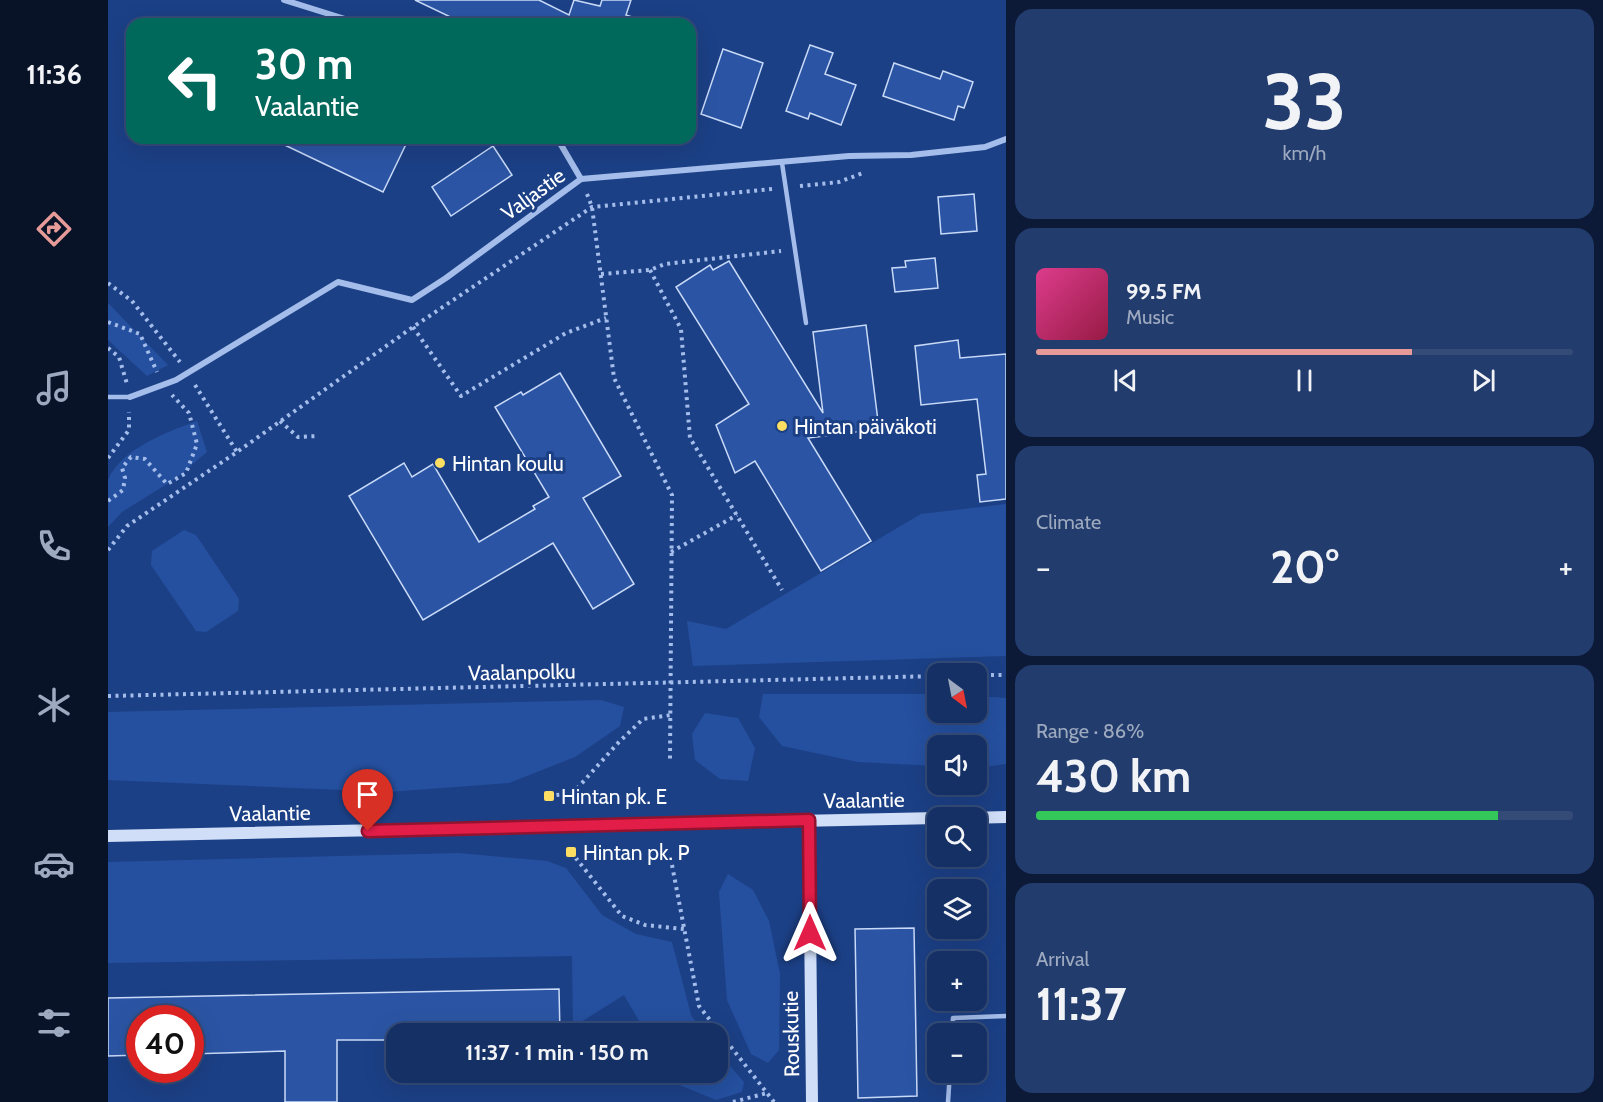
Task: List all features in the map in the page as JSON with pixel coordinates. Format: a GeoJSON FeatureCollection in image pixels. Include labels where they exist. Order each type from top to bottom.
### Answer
{"type":"FeatureCollection","features":[{"type":"Feature","properties":{"kind":"street"},"geometry":{"type":"LineString","coordinates":[[284,0],[342,18]]}},
{"type":"Feature","properties":{"kind":"street","name":"Valjastie"},"geometry":{"type":"LineString","coordinates":[[130,397],[188,374],[338,282],[412,300],[446,278],[581,179],[849,156],[911,155],[985,147],[1006,139]]}},
{"type":"Feature","properties":{"kind":"street"},"geometry":{"type":"LineString","coordinates":[[561,144],[581,179]]}},
{"type":"Feature","properties":{"kind":"street"},"geometry":{"type":"LineString","coordinates":[[987,818],[1006,817]]}},
{"type":"Feature","properties":{"kind":"street","name":"Vaalantie"},"geometry":{"type":"LineString","coordinates":[[108,836],[927,818]]}},
{"type":"Feature","properties":{"kind":"street","name":"Rouskutie"},"geometry":{"type":"LineString","coordinates":[[809,820],[812,1102]]}},
{"type":"Feature","properties":{"kind":"lane"},"geometry":{"type":"LineString","coordinates":[[782,163],[806,323]]}},
{"type":"Feature","properties":{"kind":"lane"},"geometry":{"type":"LineString","coordinates":[[108,397],[130,397]]}},
{"type":"Feature","properties":{"kind":"lane"},"geometry":{"type":"LineString","coordinates":[[953,1023],[953,1018],[1006,1016]]}},
{"type":"Feature","properties":{"kind":"lane"},"geometry":{"type":"LineString","coordinates":[[948,1102],[949,1083]]}},
{"type":"Feature","properties":{"kind":"path"},"geometry":{"type":"LineString","coordinates":[[108,550],[127,526],[413,327],[592,207],[839,182],[872,169]]}},
{"type":"Feature","properties":{"kind":"path"},"geometry":{"type":"LineString","coordinates":[[581,179],[592,207],[614,378],[672,495],[670,759]]}},
{"type":"Feature","properties":{"kind":"path"},"geometry":{"type":"LineString","coordinates":[[601,274],[650,270],[664,264],[795,249]]}},
{"type":"Feature","properties":{"kind":"path"},"geometry":{"type":"LineString","coordinates":[[650,270],[681,329],[690,438],[782,590]]}},
{"type":"Feature","properties":{"kind":"path"},"geometry":{"type":"LineString","coordinates":[[413,327],[461,396],[566,333],[606,318]]}},
{"type":"Feature","properties":{"kind":"path"},"geometry":{"type":"LineString","coordinates":[[108,322],[140,334],[162,385],[189,412],[197,444],[186,473],[167,484],[145,459],[131,457],[123,468],[125,478],[123,490],[108,501]]}},
{"type":"Feature","properties":{"kind":"path"},"geometry":{"type":"LineString","coordinates":[[280,421],[298,437],[318,436]]}},
{"type":"Feature","properties":{"kind":"path"},"geometry":{"type":"LineString","coordinates":[[108,458],[129,430]]}},
{"type":"Feature","properties":{"kind":"path"},"geometry":{"type":"LineString","coordinates":[[672,552],[737,514]]}},
{"type":"Feature","properties":{"kind":"path"},"geometry":{"type":"LineString","coordinates":[[987,675],[1006,675]]}},
{"type":"Feature","properties":{"kind":"path","name":"Vaalanpolku"},"geometry":{"type":"LineString","coordinates":[[108,696],[927,676]]}},
{"type":"Feature","properties":{"kind":"path"},"geometry":{"type":"LineString","coordinates":[[549,796],[573,793],[618,743],[644,719],[671,715]]}},
{"type":"Feature","properties":{"kind":"path"},"geometry":{"type":"LineString","coordinates":[[571,852],[622,916],[645,925],[684,930]]}},
{"type":"Feature","properties":{"kind":"path"},"geometry":{"type":"LineString","coordinates":[[672,865],[699,1006],[774,1102]]}},
{"type":"Feature","properties":{"kind":"path"},"geometry":{"type":"LineString","coordinates":[[733,1102],[767,1093]]}},
{"type":"Feature","properties":{"kind":"shaded area"},"geometry":{"type":"Polygon","coordinates":[[[108,303],[168,365],[147,376],[108,340],[108,303]]]}},
{"type":"Feature","properties":{"kind":"shaded area"},"geometry":{"type":"Polygon","coordinates":[[[197,421],[207,452],[175,479],[122,512],[108,527],[108,480],[114,469],[123,459],[146,443],[197,421]]]}},
{"type":"Feature","properties":{"kind":"shaded area"},"geometry":{"type":"Polygon","coordinates":[[[1006,504],[1006,656],[693,666],[687,621],[726,629],[921,514],[1006,504]]]}},
{"type":"Feature","properties":{"kind":"shaded area"},"geometry":{"type":"Polygon","coordinates":[[[184,530],[196,535],[239,599],[238,611],[206,632],[196,631],[151,565],[152,551],[184,530]]]}},
{"type":"Feature","properties":{"kind":"shaded area"},"geometry":{"type":"Polygon","coordinates":[[[763,694],[927,694],[927,723],[987,723],[987,697],[1006,698],[1006,764],[987,767],[987,735],[927,735],[927,765],[858,762],[782,746],[759,717],[763,694]]]}},
{"type":"Feature","properties":{"kind":"shaded area"},"geometry":{"type":"Polygon","coordinates":[[[601,700],[624,707],[620,726],[575,757],[509,783],[388,792],[108,780],[108,712],[601,700]]]}},
{"type":"Feature","properties":{"kind":"shaded area"},"geometry":{"type":"Polygon","coordinates":[[[705,713],[738,718],[755,748],[748,781],[720,779],[695,760],[692,734],[705,713]]]}},
{"type":"Feature","properties":{"kind":"shaded area"},"geometry":{"type":"Polygon","coordinates":[[[459,853],[547,861],[566,868],[602,915],[636,934],[672,942],[691,1015],[697,1023],[640,1023],[624,995],[579,1023],[573,1023],[572,956],[108,963],[108,862],[459,853]]]}},
{"type":"Feature","properties":{"kind":"shaded area"},"geometry":{"type":"Polygon","coordinates":[[[728,874],[753,890],[769,921],[780,974],[779,1050],[768,1063],[751,1054],[727,1000],[719,892],[728,874]]]}},
{"type":"Feature","properties":{"kind":"shaded area"},"geometry":{"type":"Polygon","coordinates":[[[728,1064],[744,1082],[742,1092],[716,1100],[677,1084],[728,1083],[728,1064]]]}},
{"type":"Feature","properties":{"kind":"building"},"geometry":{"type":"Polygon","coordinates":[[[415,0],[539,0],[569,15],[574,0],[600,6],[602,0],[631,0],[626,15],[635,18],[452,18],[415,0]]]}},
{"type":"Feature","properties":{"kind":"building"},"geometry":{"type":"Polygon","coordinates":[[[810,45],[833,53],[825,74],[856,85],[841,125],[810,113],[808,119],[786,111],[810,45]]]}},
{"type":"Feature","properties":{"kind":"building"},"geometry":{"type":"Polygon","coordinates":[[[723,49],[763,63],[741,128],[701,114],[723,49]]]}},
{"type":"Feature","properties":{"kind":"building"},"geometry":{"type":"Polygon","coordinates":[[[894,63],[940,79],[943,71],[973,82],[964,108],[958,106],[954,120],[883,96],[894,63]]]}},
{"type":"Feature","properties":{"kind":"building"},"geometry":{"type":"Polygon","coordinates":[[[283,144],[406,144],[383,192],[283,144]]]}},
{"type":"Feature","properties":{"kind":"building"},"geometry":{"type":"Polygon","coordinates":[[[493,146],[512,175],[451,216],[432,187],[493,146]]]}},
{"type":"Feature","properties":{"kind":"building"},"geometry":{"type":"Polygon","coordinates":[[[974,194],[977,231],[941,234],[938,197],[974,194]]]}},
{"type":"Feature","properties":{"kind":"building"},"geometry":{"type":"Polygon","coordinates":[[[935,258],[938,288],[895,292],[892,268],[906,267],[905,261],[935,258]]]}},
{"type":"Feature","properties":{"kind":"building"},"geometry":{"type":"Polygon","coordinates":[[[729,261],[823,413],[813,332],[866,325],[879,429],[808,438],[871,541],[821,571],[755,461],[735,473],[716,425],[749,404],[676,287],[710,265],[713,270],[729,261]]]}},
{"type":"Feature","properties":{"kind":"building"},"geometry":{"type":"Polygon","coordinates":[[[958,340],[960,358],[1006,354],[1006,499],[980,502],[977,475],[986,474],[977,399],[921,405],[915,346],[958,340]]]}},
{"type":"Feature","properties":{"kind":"building"},"geometry":{"type":"Polygon","coordinates":[[[560,373],[621,476],[583,498],[634,584],[593,609],[553,543],[423,620],[349,496],[404,463],[412,477],[433,464],[479,542],[535,509],[533,506],[549,497],[495,407],[521,392],[523,395],[560,373]]]}},
{"type":"Feature","properties":{"kind":"building"},"geometry":{"type":"Polygon","coordinates":[[[914,928],[917,1096],[858,1098],[855,929],[914,928]]]}},
{"type":"Feature","properties":{"kind":"building"},"geometry":{"type":"Polygon","coordinates":[[[559,989],[560,1023],[386,1023],[386,1040],[337,1040],[337,1102],[285,1102],[285,1051],[204,1054],[204,1005],[126,1005],[126,1055],[108,1056],[108,998],[559,989]]]}},
{"type":"Feature","properties":{"kind":"place","name":"Hintan päiväkoti"},"geometry":{"type":"Point","coordinates":[782,426]}},
{"type":"Feature","properties":{"kind":"place","name":"Hintan koulu"},"geometry":{"type":"Point","coordinates":[440,463]}},
{"type":"Feature","properties":{"kind":"place","name":"Hintan pk. E"},"geometry":{"type":"Point","coordinates":[549,796]}},
{"type":"Feature","properties":{"kind":"place","name":"Hintan pk. P"},"geometry":{"type":"Point","coordinates":[571,852]}},
{"type":"Feature","properties":{"kind":"route"},"geometry":{"type":"LineString","coordinates":[[368,831],[809,820],[810,933]]}}]}
